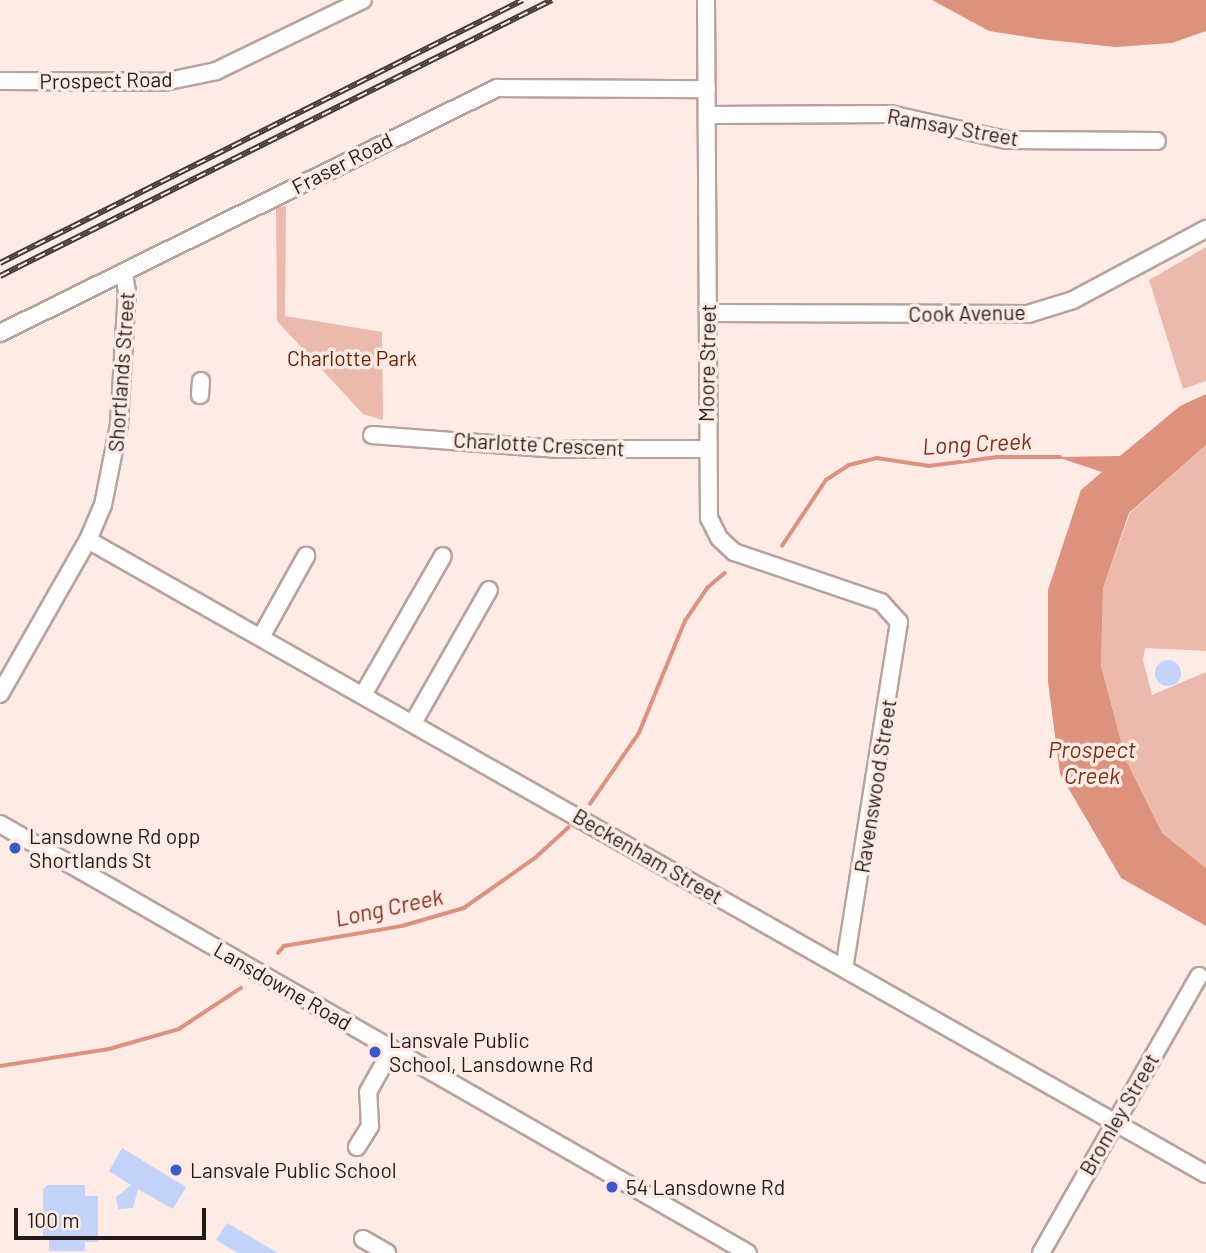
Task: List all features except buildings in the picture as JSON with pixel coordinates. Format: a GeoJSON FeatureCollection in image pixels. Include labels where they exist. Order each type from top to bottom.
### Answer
{"type":"FeatureCollection","features":[{"type":"Feature","properties":{"kind":"street","name":"Prospect Road"},"geometry":{"type":"LineString","coordinates":[[0,81],[164,82],[216,71],[363,0]]}},
{"type":"Feature","properties":{"kind":"street","name":"Moore Street"},"geometry":{"type":"LineString","coordinates":[[706,0],[706,505],[725,545],[748,558],[889,606]]}},
{"type":"Feature","properties":{"kind":"street","name":"Fraser Road"},"geometry":{"type":"LineString","coordinates":[[0,333],[497,88],[707,89]]}},
{"type":"Feature","properties":{"kind":"street","name":"Ramsay Street"},"geometry":{"type":"LineString","coordinates":[[707,115],[890,114],[1006,140],[1157,141]]}},
{"type":"Feature","properties":{"kind":"street","name":"Cook Avenue"},"geometry":{"type":"LineString","coordinates":[[708,313],[1028,314],[1073,300],[1206,229]]}},
{"type":"Feature","properties":{"kind":"street","name":"Shortlands Street"},"geometry":{"type":"LineString","coordinates":[[0,694],[88,540],[115,461],[127,292],[124,273]]}},
{"type":"Feature","properties":{"kind":"street","name":"Charlotte Crescent"},"geometry":{"type":"LineString","coordinates":[[372,435],[558,449],[706,449]]}},
{"type":"Feature","properties":{"kind":"street","name":"Beckenham Street"},"geometry":{"type":"LineString","coordinates":[[88,540],[1206,1174]]}},
{"type":"Feature","properties":{"kind":"street"},"geometry":{"type":"LineString","coordinates":[[261,636],[306,556]]}},
{"type":"Feature","properties":{"kind":"street"},"geometry":{"type":"LineString","coordinates":[[363,695],[443,556]]}},
{"type":"Feature","properties":{"kind":"street"},"geometry":{"type":"LineString","coordinates":[[413,723],[489,590]]}},
{"type":"Feature","properties":{"kind":"street","name":"Ravenswood Street"},"geometry":{"type":"LineString","coordinates":[[844,968],[898,632],[899,622],[889,606]]}},
{"type":"Feature","properties":{"kind":"street","name":"Lansdowne Road"},"geometry":{"type":"LineString","coordinates":[[0,824],[748,1253]]}},
{"type":"Feature","properties":{"kind":"street","name":"Bromley Street"},"geometry":{"type":"LineString","coordinates":[[1041,1253],[1199,975]]}},
{"type":"Feature","properties":{"kind":"street"},"geometry":{"type":"LineString","coordinates":[[357,1147],[370,1126],[368,1093],[392,1049]]}},
{"type":"Feature","properties":{"kind":"street"},"geometry":{"type":"LineString","coordinates":[[363,1239],[387,1253]]}},
{"type":"Feature","properties":{"kind":"green space","name":"Charlotte Park"},"geometry":{"type":"Polygon","coordinates":[[[286,206],[285,316],[382,332],[383,420],[363,414],[277,321],[276,208],[286,206]]]}},
{"type":"Feature","properties":{"kind":"green space"},"geometry":{"type":"Polygon","coordinates":[[[1206,247],[1206,381],[1183,389],[1149,280],[1206,247]]]}},
{"type":"Feature","properties":{"kind":"green space"},"geometry":{"type":"Polygon","coordinates":[[[1206,445],[1206,651],[1145,648],[1143,660],[1152,695],[1206,672],[1206,868],[1162,833],[1126,760],[1101,666],[1103,588],[1130,513],[1206,445]]]}},
{"type":"Feature","properties":{"kind":"water"},"geometry":{"type":"Polygon","coordinates":[[[932,0],[1206,0],[1206,31],[1172,43],[1115,47],[1040,39],[989,31],[932,0]]]}},
{"type":"Feature","properties":{"kind":"water","name":"Prospect Creek"},"geometry":{"type":"Polygon","coordinates":[[[1206,394],[1206,445],[1129,513],[1103,588],[1101,666],[1126,760],[1162,833],[1206,868],[1206,926],[1121,878],[1060,774],[1048,682],[1048,590],[1081,490],[1102,472],[1057,457],[1120,456],[1180,406],[1206,394]]]}},
{"type":"Feature","properties":{"kind":"waterway","name":"Long Creek"},"geometry":{"type":"LineString","coordinates":[[782,546],[826,480],[849,465],[877,458],[929,466],[997,457],[1060,457]]}},
{"type":"Feature","properties":{"kind":"waterway","name":"Long Creek"},"geometry":{"type":"LineString","coordinates":[[590,804],[639,733],[685,621],[707,588],[725,573]]}},
{"type":"Feature","properties":{"kind":"waterway","name":"Long Creek"},"geometry":{"type":"LineString","coordinates":[[278,953],[284,946],[402,926],[464,908],[535,858],[568,828]]}},
{"type":"Feature","properties":{"kind":"waterway","name":"Long Creek"},"geometry":{"type":"LineString","coordinates":[[0,1066],[109,1049],[179,1029],[241,988]]}},
{"type":"Feature","properties":{"kind":"railway"},"geometry":{"type":"LineString","coordinates":[[0,263],[523,0]]}},
{"type":"Feature","properties":{"kind":"railway"},"geometry":{"type":"LineString","coordinates":[[0,276],[552,0]]}},
{"type":"Feature","properties":{"kind":"place","name":"Lansdowne Rd opp Shortlands St"},"geometry":{"type":"Point","coordinates":[15,848]}},
{"type":"Feature","properties":{"kind":"place","name":"Lansvale Public School, Lansdowne Rd"},"geometry":{"type":"Point","coordinates":[375,1052]}},
{"type":"Feature","properties":{"kind":"place","name":"Lansvale Public School"},"geometry":{"type":"Point","coordinates":[176,1170]}},
{"type":"Feature","properties":{"kind":"place","name":"54 Lansdowne Rd"},"geometry":{"type":"Point","coordinates":[612,1187]}}]}
